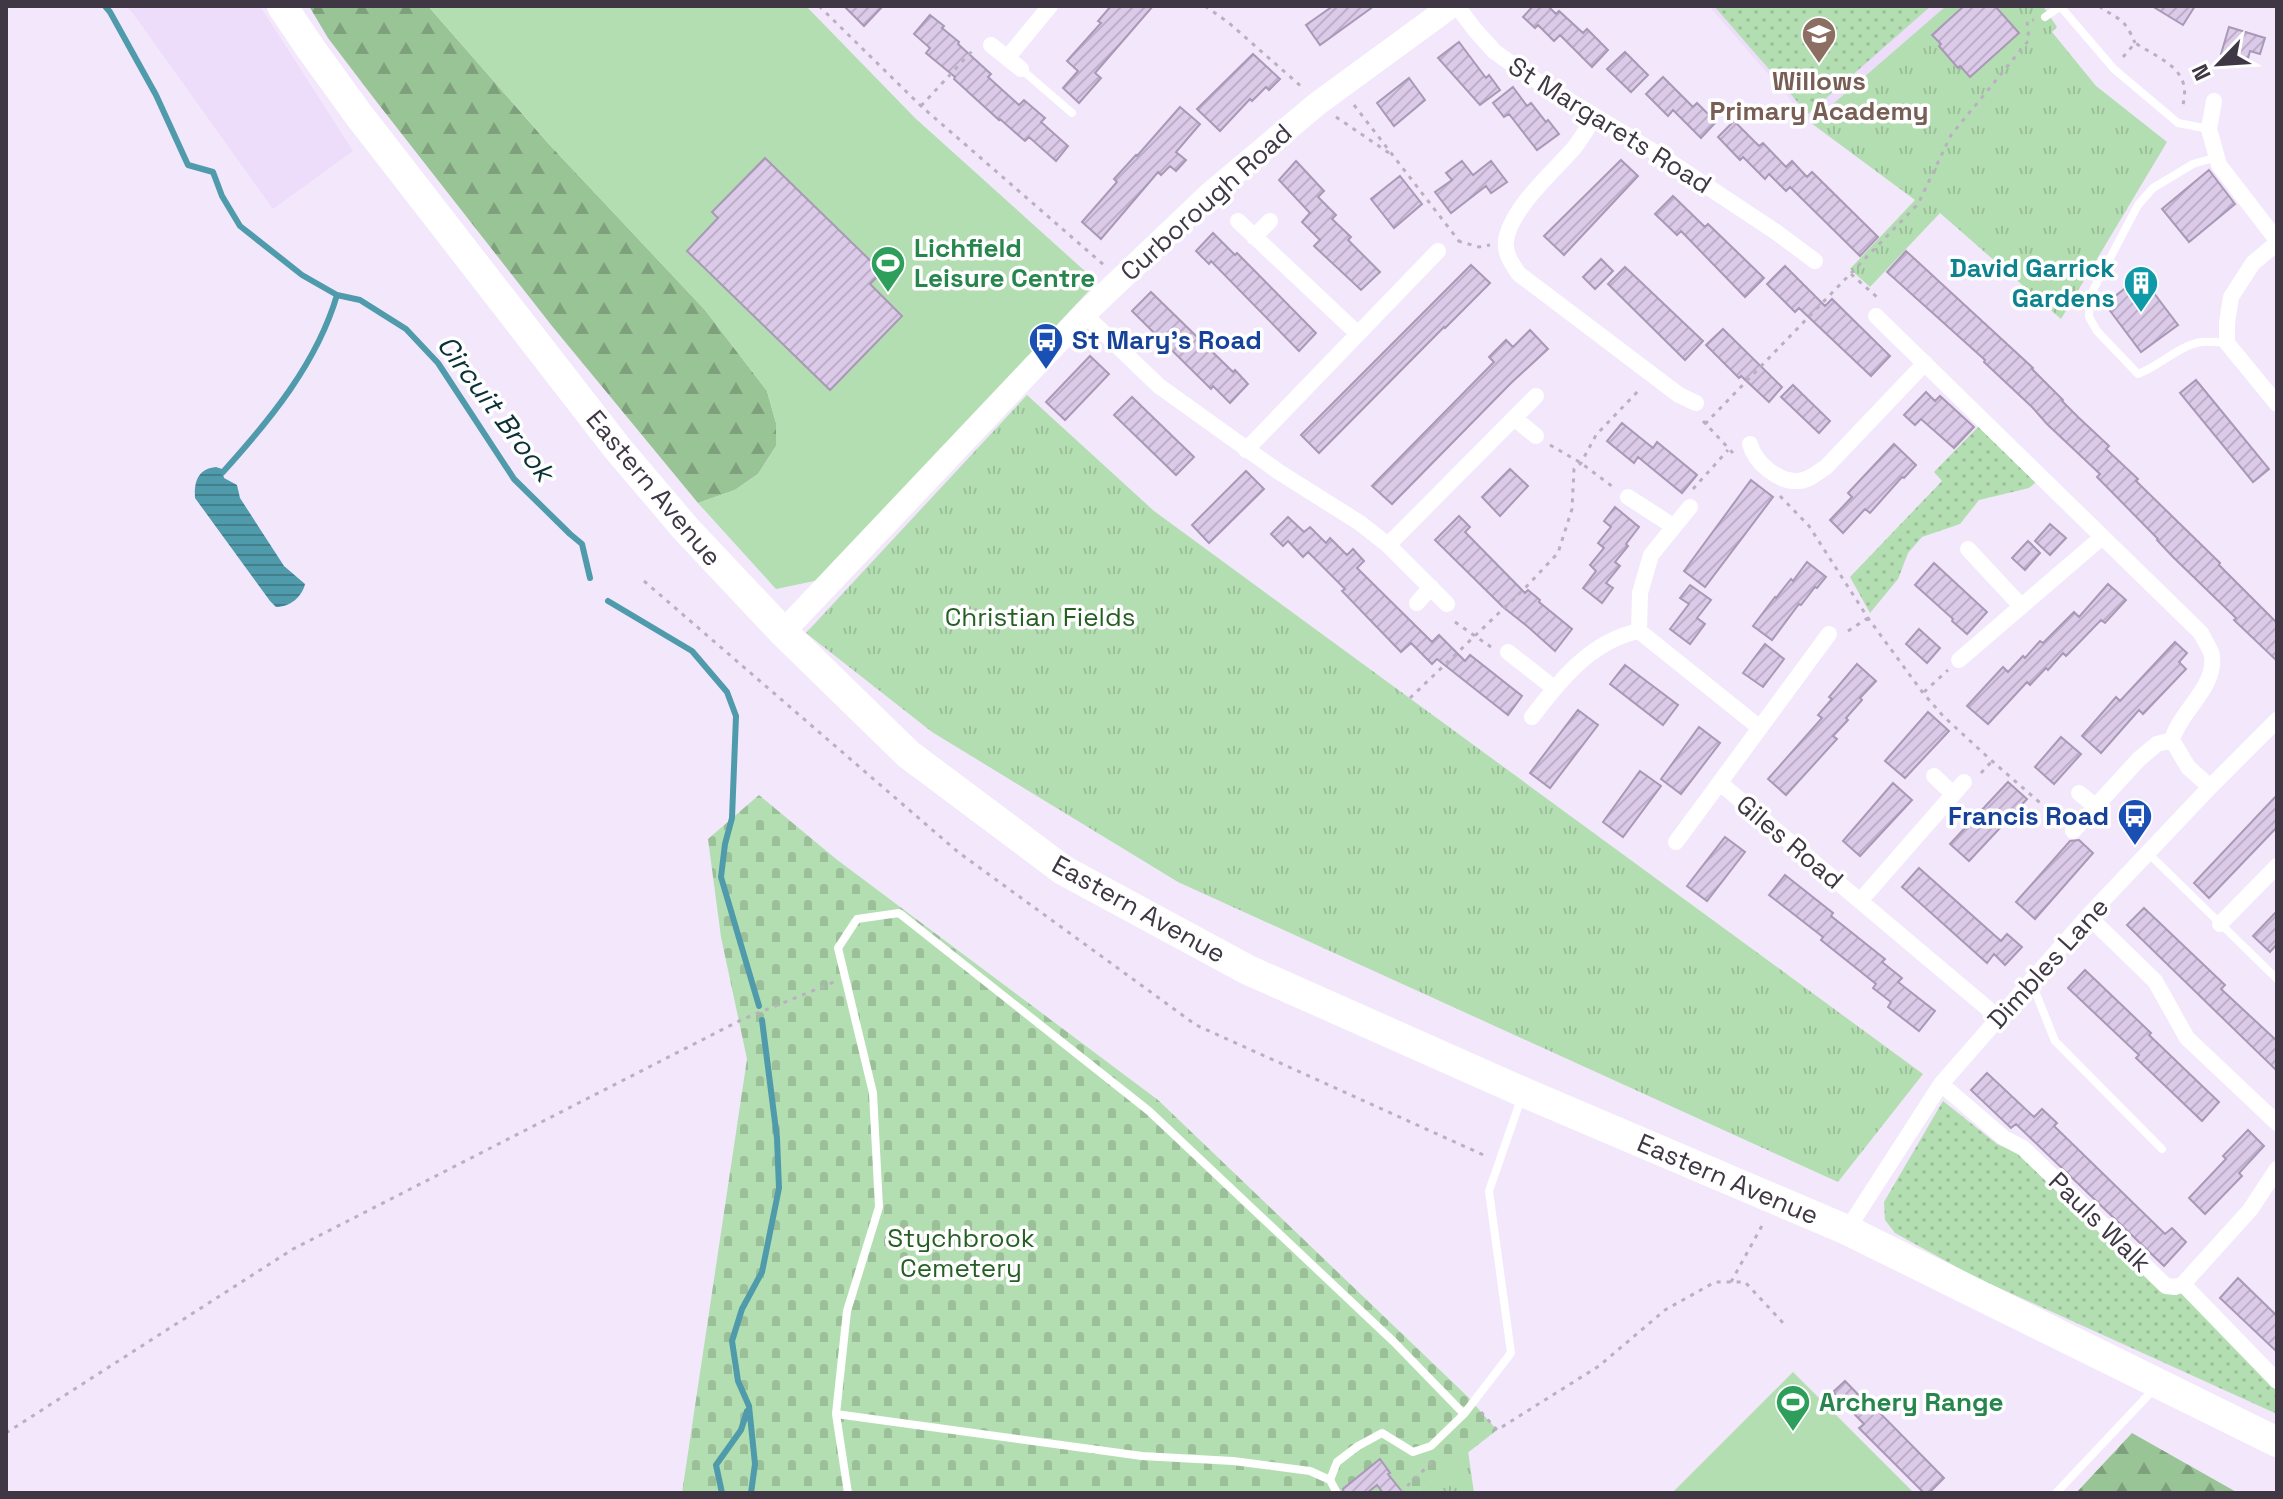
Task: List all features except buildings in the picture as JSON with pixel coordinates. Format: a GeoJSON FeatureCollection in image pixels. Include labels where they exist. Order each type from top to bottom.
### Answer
{"type":"FeatureCollection","features":[{"type":"Feature","properties":{"kind":"highway","name":"Eastern Avenue"},"geometry":{"type":"LineString","coordinates":[[282,6],[358,114],[618,449],[686,529],[783,632],[908,754],[1063,870],[1248,970],[1523,1092],[1847,1230],[2277,1442]]}},
{"type":"Feature","properties":{"kind":"street"},"geometry":{"type":"LineString","coordinates":[[991,45],[1014,63],[1050,6]]}},
{"type":"Feature","properties":{"kind":"street","name":"Curborough Road"},"geometry":{"type":"LineString","coordinates":[[783,632],[1084,314],[1210,194],[1317,104],[1454,6]]}},
{"type":"Feature","properties":{"kind":"street","name":"St Margarets Road"},"geometry":{"type":"LineString","coordinates":[[1454,6],[1495,52],[1666,159],[1772,238],[1815,261]]}},
{"type":"Feature","properties":{"kind":"street"},"geometry":{"type":"LineString","coordinates":[[2214,101],[2209,129],[2219,165],[2277,242],[2253,263],[2231,297],[2227,343],[2277,404]]}},
{"type":"Feature","properties":{"kind":"street"},"geometry":{"type":"LineString","coordinates":[[1595,116],[1576,145],[1529,196],[1505,242],[1509,259],[1519,274],[1679,395],[1696,403]]}},
{"type":"Feature","properties":{"kind":"street"},"geometry":{"type":"LineString","coordinates":[[1238,221],[1358,334]]}},
{"type":"Feature","properties":{"kind":"street"},"geometry":{"type":"LineString","coordinates":[[1254,237],[1270,221]]}},
{"type":"Feature","properties":{"kind":"street"},"geometry":{"type":"LineString","coordinates":[[1246,450],[1358,334],[1428,255]]}},
{"type":"Feature","properties":{"kind":"street"},"geometry":{"type":"LineString","coordinates":[[1084,314],[1159,386],[1246,450],[1360,523],[1388,545],[1447,604]]}},
{"type":"Feature","properties":{"kind":"street"},"geometry":{"type":"LineString","coordinates":[[1876,316],[2201,633],[2212,656],[2208,680],[2175,728],[2172,740],[2188,767],[2210,787]]}},
{"type":"Feature","properties":{"kind":"street"},"geometry":{"type":"LineString","coordinates":[[1750,444],[1753,455],[1771,471],[1783,478],[1798,481],[1809,479],[1826,467],[1925,363]]}},
{"type":"Feature","properties":{"kind":"street"},"geometry":{"type":"LineString","coordinates":[[1388,545],[1536,396]]}},
{"type":"Feature","properties":{"kind":"street"},"geometry":{"type":"LineString","coordinates":[[1514,418],[1536,436]]}},
{"type":"Feature","properties":{"kind":"street"},"geometry":{"type":"LineString","coordinates":[[1628,497],[1673,526]]}},
{"type":"Feature","properties":{"kind":"street"},"geometry":{"type":"LineString","coordinates":[[1639,631],[1640,593],[1651,555],[1690,507]]}},
{"type":"Feature","properties":{"kind":"street"},"geometry":{"type":"LineString","coordinates":[[1959,660],[2101,538]]}},
{"type":"Feature","properties":{"kind":"street"},"geometry":{"type":"LineString","coordinates":[[1968,549],[2021,606]]}},
{"type":"Feature","properties":{"kind":"street"},"geometry":{"type":"LineString","coordinates":[[1417,603],[1431,587]]}},
{"type":"Feature","properties":{"kind":"street"},"geometry":{"type":"LineString","coordinates":[[1532,717],[1572,668],[1621,635],[1639,631]]}},
{"type":"Feature","properties":{"kind":"street"},"geometry":{"type":"LineString","coordinates":[[1639,631],[1760,728]]}},
{"type":"Feature","properties":{"kind":"street","name":"Giles Road"},"geometry":{"type":"LineString","coordinates":[[1676,842],[1829,634]]}},
{"type":"Feature","properties":{"kind":"street"},"geometry":{"type":"LineString","coordinates":[[1802,640],[1816,651]]}},
{"type":"Feature","properties":{"kind":"street"},"geometry":{"type":"LineString","coordinates":[[1508,652],[1554,688]]}},
{"type":"Feature","properties":{"kind":"street","name":"Dimbles Lane"},"geometry":{"type":"LineString","coordinates":[[1847,1230],[1941,1084],[2088,916],[2277,720]]}},
{"type":"Feature","properties":{"kind":"street"},"geometry":{"type":"LineString","coordinates":[[2073,831],[2157,744],[2172,740]]}},
{"type":"Feature","properties":{"kind":"street","name":"Giles Road"},"geometry":{"type":"LineString","coordinates":[[1860,901],[1958,788],[1934,776]]}},
{"type":"Feature","properties":{"kind":"street","name":"Giles Road"},"geometry":{"type":"LineString","coordinates":[[1720,783],[1999,1018]]}},
{"type":"Feature","properties":{"kind":"street"},"geometry":{"type":"LineString","coordinates":[[2079,793],[2095,806]]}},
{"type":"Feature","properties":{"kind":"street"},"geometry":{"type":"LineString","coordinates":[[2220,924],[2277,866]]}},
{"type":"Feature","properties":{"kind":"street"},"geometry":{"type":"LineString","coordinates":[[2088,916],[2155,981],[2187,1038],[2277,1123]]}},
{"type":"Feature","properties":{"kind":"street","name":"Pauls Walk"},"geometry":{"type":"LineString","coordinates":[[1941,1084],[2004,1138],[2023,1148],[2166,1286],[2183,1284],[2250,1210],[2277,1169]]}},
{"type":"Feature","properties":{"kind":"street"},"geometry":{"type":"LineString","coordinates":[[2183,1284],[2277,1381]]}},
{"type":"Feature","properties":{"kind":"lane"},"geometry":{"type":"LineString","coordinates":[[2045,17],[2060,6],[2114,69],[2178,123],[2209,129]]}},
{"type":"Feature","properties":{"kind":"lane"},"geometry":{"type":"LineString","coordinates":[[1014,63],[1072,113]]}},
{"type":"Feature","properties":{"kind":"lane"},"geometry":{"type":"LineString","coordinates":[[2217,157],[2193,164],[2153,188],[2138,205],[2090,296],[2089,317],[2097,331],[2138,374],[2200,342],[2227,343]]}},
{"type":"Feature","properties":{"kind":"lane"},"geometry":{"type":"LineString","coordinates":[[2148,853],[2277,979]]}},
{"type":"Feature","properties":{"kind":"lane"},"geometry":{"type":"LineString","coordinates":[[848,1493],[836,1414],[847,1311],[879,1207],[873,1093],[838,948],[857,919],[899,913],[1149,1111],[1394,1342],[1464,1414]]}},
{"type":"Feature","properties":{"kind":"lane"},"geometry":{"type":"LineString","coordinates":[[2031,981],[2055,1041],[2162,1149]]}},
{"type":"Feature","properties":{"kind":"lane"},"geometry":{"type":"LineString","coordinates":[[1330,1480],[1337,1462],[1382,1433],[1413,1452],[1431,1446],[1464,1414],[1511,1353],[1489,1191],[1523,1092]]}},
{"type":"Feature","properties":{"kind":"lane"},"geometry":{"type":"LineString","coordinates":[[2056,1493],[2159,1383]]}},
{"type":"Feature","properties":{"kind":"lane"},"geometry":{"type":"LineString","coordinates":[[836,1414],[1142,1456],[1233,1461],[1310,1471],[1330,1480],[1337,1493]]}},
{"type":"Feature","properties":{"kind":"path"},"geometry":{"type":"LineString","coordinates":[[819,6],[921,106],[1120,279]]}},
{"type":"Feature","properties":{"kind":"path"},"geometry":{"type":"LineString","coordinates":[[1205,6],[1300,84],[1317,104],[1392,155]]}},
{"type":"Feature","properties":{"kind":"path"},"geometry":{"type":"LineString","coordinates":[[2099,6],[2122,19],[2135,43],[2178,70],[2186,96],[2178,123]]}},
{"type":"Feature","properties":{"kind":"path"},"geometry":{"type":"LineString","coordinates":[[1705,424],[1918,204],[1951,135],[2029,40],[2027,21],[2045,17]]}},
{"type":"Feature","properties":{"kind":"path"},"geometry":{"type":"LineString","coordinates":[[2114,69],[2135,43]]}},
{"type":"Feature","properties":{"kind":"path"},"geometry":{"type":"LineString","coordinates":[[921,106],[975,49],[991,45]]}},
{"type":"Feature","properties":{"kind":"path"},"geometry":{"type":"LineString","coordinates":[[1340,87],[1459,241],[1479,247],[1505,242]]}},
{"type":"Feature","properties":{"kind":"path"},"geometry":{"type":"LineString","coordinates":[[1851,274],[1887,306],[1876,316]]}},
{"type":"Feature","properties":{"kind":"path"},"geometry":{"type":"LineString","coordinates":[[1410,698],[1558,553],[1572,509],[1574,469],[1581,463],[1596,435],[1653,375]]}},
{"type":"Feature","properties":{"kind":"path"},"geometry":{"type":"LineString","coordinates":[[1696,403],[1705,424],[1737,457]]}},
{"type":"Feature","properties":{"kind":"path"},"geometry":{"type":"LineString","coordinates":[[1536,436],[1628,497]]}},
{"type":"Feature","properties":{"kind":"path"},"geometry":{"type":"LineString","coordinates":[[1690,507],[1688,495],[1729,449]]}},
{"type":"Feature","properties":{"kind":"path"},"geometry":{"type":"LineString","coordinates":[[1778,493],[1809,526],[1868,618],[1943,716],[2073,831]]}},
{"type":"Feature","properties":{"kind":"path"},"geometry":{"type":"LineString","coordinates":[[644,581],[958,852],[1196,1025],[1492,1159]]}},
{"type":"Feature","properties":{"kind":"path"},"geometry":{"type":"LineString","coordinates":[[1447,604],[1448,617],[1501,654],[1508,652]]}},
{"type":"Feature","properties":{"kind":"path"},"geometry":{"type":"LineString","coordinates":[[1829,634],[1842,634],[1868,618]]}},
{"type":"Feature","properties":{"kind":"path"},"geometry":{"type":"LineString","coordinates":[[1923,693],[1959,660]]}},
{"type":"Feature","properties":{"kind":"path"},"geometry":{"type":"LineString","coordinates":[[6,1433],[293,1249],[741,1020],[845,977]]}},
{"type":"Feature","properties":{"kind":"path"},"geometry":{"type":"LineString","coordinates":[[1731,1282],[1776,1200]]}},
{"type":"Feature","properties":{"kind":"path"},"geometry":{"type":"LineString","coordinates":[[1490,1381],[1481,1412],[1497,1430],[1599,1366],[1665,1310],[1715,1282],[1745,1282],[1785,1325]]}},
{"type":"Feature","properties":{"kind":"path"},"geometry":{"type":"LineString","coordinates":[[1400,1493],[1440,1453]]}},
{"type":"Feature","properties":{"kind":"shaded area"},"geometry":{"type":"Polygon","coordinates":[[[125,6],[260,6],[353,151],[273,209],[125,6]]]}},
{"type":"Feature","properties":{"kind":"shaded area","name":"Willows Primary Academy"},"geometry":{"type":"Polygon","coordinates":[[[1709,6],[1946,6],[1811,123],[1709,6]]]}},
{"type":"Feature","properties":{"kind":"green space"},"geometry":{"type":"Polygon","coordinates":[[[309,6],[428,6],[547,142],[705,310],[767,391],[776,423],[776,446],[758,474],[735,490],[698,503],[552,326],[328,38],[309,6]]]}},
{"type":"Feature","properties":{"kind":"green space","name":"Lichfield Leisure Centre"},"geometry":{"type":"Polygon","coordinates":[[[428,6],[806,6],[915,118],[1097,282],[819,580],[776,589],[698,503],[735,490],[758,474],[776,446],[776,423],[767,391],[705,310],[547,142],[428,6]]]}},
{"type":"Feature","properties":{"kind":"green space","name":"Willows Primary Academy"},"geometry":{"type":"Polygon","coordinates":[[[1714,6],[1931,6],[1808,114],[1714,6]]]}},
{"type":"Feature","properties":{"kind":"green space"},"geometry":{"type":"Polygon","coordinates":[[[1946,6],[2043,6],[2057,27],[2052,32],[2096,86],[2167,142],[2061,319],[1940,213],[1870,287],[1850,269],[1915,200],[1811,123],[1946,6]]]}},
{"type":"Feature","properties":{"kind":"green space","name":"Christian Fields"},"geometry":{"type":"Polygon","coordinates":[[[1027,395],[1154,511],[1923,1074],[1838,1182],[1178,882],[932,732],[806,633],[1027,395]]]}},
{"type":"Feature","properties":{"kind":"green space"},"geometry":{"type":"Polygon","coordinates":[[[1979,426],[2036,482],[2029,488],[1979,500],[1960,524],[1922,537],[1908,553],[1898,579],[1870,613],[1850,577],[1942,481],[1934,472],[1979,426]]]}},
{"type":"Feature","properties":{"kind":"green space","name":"Stychbrook Cemetery"},"geometry":{"type":"Polygon","coordinates":[[[759,795],[836,859],[1158,1100],[1467,1396],[1497,1430],[1416,1493],[682,1493],[747,1059],[721,937],[708,839],[759,795]]]}},
{"type":"Feature","properties":{"kind":"green space"},"geometry":{"type":"Polygon","coordinates":[[[1943,1101],[1997,1144],[2021,1154],[2184,1291],[2277,1391],[2277,1414],[1975,1277],[1895,1233],[1885,1220],[1884,1202],[1943,1101]]]}},
{"type":"Feature","properties":{"kind":"green space","name":"Archery Range"},"geometry":{"type":"Polygon","coordinates":[[[1793,1372],[1914,1493],[1672,1493],[1793,1372]]]}},
{"type":"Feature","properties":{"kind":"green space"},"geometry":{"type":"Polygon","coordinates":[[[2132,1433],[2238,1493],[2076,1493],[2132,1433]]]}},
{"type":"Feature","properties":{"kind":"green space"},"geometry":{"type":"Polygon","coordinates":[[[1468,1451],[1474,1493],[1416,1493],[1468,1451]]]}},
{"type":"Feature","properties":{"kind":"water"},"geometry":{"type":"Polygon","coordinates":[[[222,469],[224,478],[237,485],[240,498],[284,566],[305,584],[291,603],[276,607],[270,601],[195,498],[198,477],[205,470],[222,469]]]}},
{"type":"Feature","properties":{"kind":"waterway","name":"Circuit Brook"},"geometry":{"type":"LineString","coordinates":[[105,6],[156,95],[188,165],[213,172],[222,196],[240,226],[302,275],[337,295],[360,300],[406,329],[438,363],[514,479],[582,544],[590,578]]}},
{"type":"Feature","properties":{"kind":"waterway"},"geometry":{"type":"LineString","coordinates":[[223,472],[258,432],[305,367],[337,295]]}},
{"type":"Feature","properties":{"kind":"waterway","name":"Circuit Brook"},"geometry":{"type":"LineString","coordinates":[[608,601],[692,651],[727,692],[736,716],[732,818],[721,877],[759,1006]]}},
{"type":"Feature","properties":{"kind":"waterway","name":"Circuit Brook"},"geometry":{"type":"LineString","coordinates":[[751,1493],[755,1464],[749,1406],[738,1381],[732,1341],[742,1309],[762,1272],[779,1188],[777,1138],[762,1020]]}},
{"type":"Feature","properties":{"kind":"waterway"},"geometry":{"type":"LineString","coordinates":[[722,1493],[716,1465],[741,1430],[747,1411]]}},
{"type":"Feature","properties":{"kind":"place","name":"Willows Primary Academy"},"geometry":{"type":"Point","coordinates":[1819,65]}},
{"type":"Feature","properties":{"kind":"place","name":"Lichfield Leisure Centre"},"geometry":{"type":"Point","coordinates":[888,294]}},
{"type":"Feature","properties":{"kind":"place","name":"David Garrick Gardens"},"geometry":{"type":"Point","coordinates":[2141,314]}},
{"type":"Feature","properties":{"kind":"place","name":"St Mary's Road"},"geometry":{"type":"Point","coordinates":[1046,371]}},
{"type":"Feature","properties":{"kind":"place","name":"Francis Road"},"geometry":{"type":"Point","coordinates":[2135,847]}},
{"type":"Feature","properties":{"kind":"place","name":"Archery Range"},"geometry":{"type":"Point","coordinates":[1793,1433]}}]}
